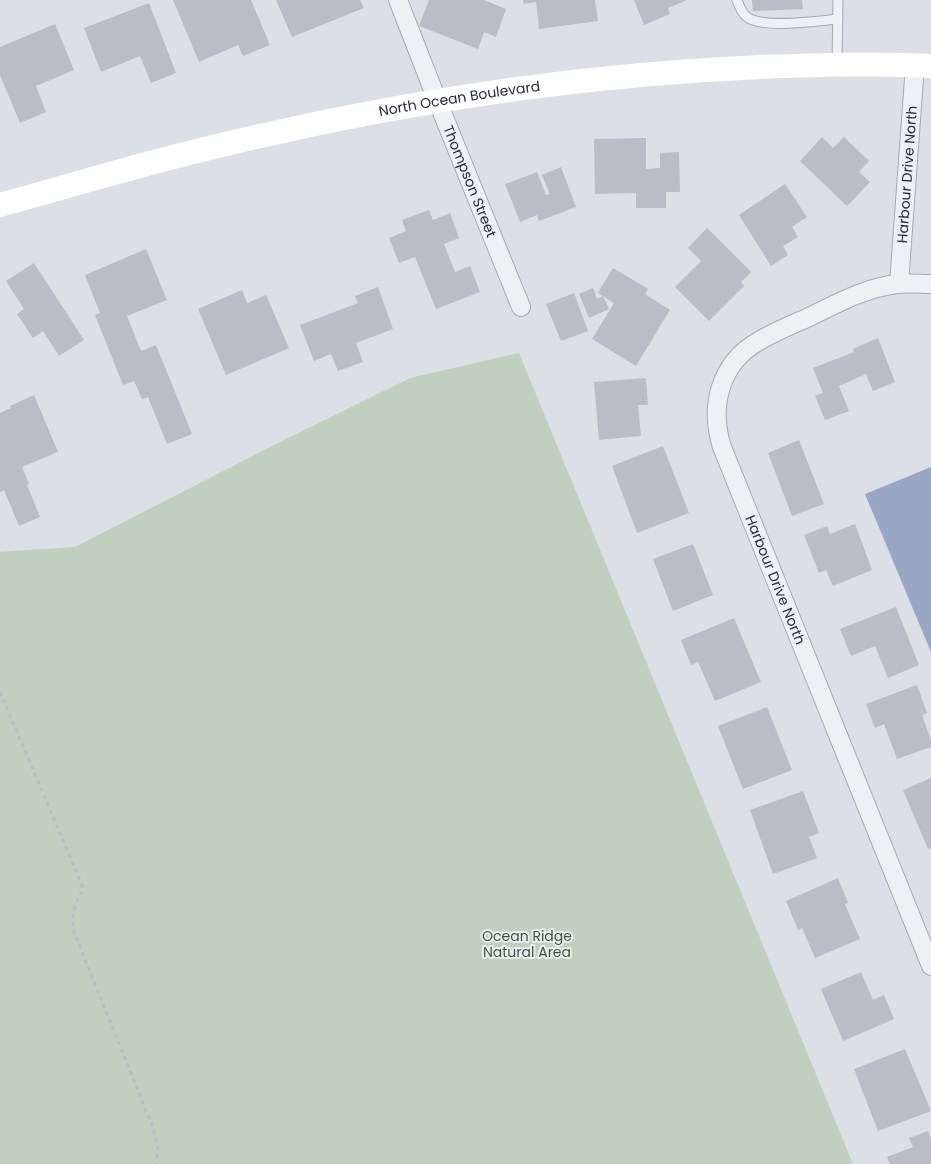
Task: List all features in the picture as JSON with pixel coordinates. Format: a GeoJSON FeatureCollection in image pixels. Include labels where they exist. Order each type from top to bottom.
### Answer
{"type":"FeatureCollection","features":[{"type":"Feature","properties":{"kind":"main road","name":"North Ocean Boulevard"},"geometry":{"type":"LineString","coordinates":[[0,205],[197,151],[334,120],[436,100],[575,80],[704,69],[837,65],[923,66]]}},
{"type":"Feature","properties":{"kind":"street","name":"Thompson Street"},"geometry":{"type":"LineString","coordinates":[[398,0],[436,100],[521,307]]}},
{"type":"Feature","properties":{"kind":"street","name":"Harbour Drive North"},"geometry":{"type":"LineString","coordinates":[[899,284],[923,66]]}},
{"type":"Feature","properties":{"kind":"street","name":"Harbour Drive North"},"geometry":{"type":"LineString","coordinates":[[931,284],[899,284],[874,288],[758,341],[735,361],[727,374],[720,388],[716,418],[722,447],[931,966]]}},
{"type":"Feature","properties":{"kind":"lane"},"geometry":{"type":"LineString","coordinates":[[737,0],[740,8],[748,18],[764,23],[838,19]]}},
{"type":"Feature","properties":{"kind":"lane"},"geometry":{"type":"LineString","coordinates":[[837,65],[838,0]]}},
{"type":"Feature","properties":{"kind":"path"},"geometry":{"type":"LineString","coordinates":[[0,692],[82,885],[82,894],[76,904],[73,916],[74,932],[153,1128],[158,1149],[155,1164]]}},
{"type":"Feature","properties":{"kind":"green space","name":"Ocean Ridge Natural Area"},"geometry":{"type":"Polygon","coordinates":[[[519,353],[853,1164],[0,1164],[0,552],[75,547],[410,378],[519,353]]]}},
{"type":"Feature","properties":{"kind":"water"},"geometry":{"type":"Polygon","coordinates":[[[931,467],[931,652],[865,494],[931,467]]]}},
{"type":"Feature","properties":{"kind":"building"},"geometry":{"type":"Polygon","coordinates":[[[173,0],[251,0],[270,45],[243,56],[238,45],[199,62],[173,0]]]}},
{"type":"Feature","properties":{"kind":"building"},"geometry":{"type":"Polygon","coordinates":[[[276,0],[360,0],[364,8],[292,37],[276,0]]]}},
{"type":"Feature","properties":{"kind":"building"},"geometry":{"type":"Polygon","coordinates":[[[429,0],[484,0],[506,9],[496,37],[484,32],[478,49],[419,26],[429,0]]]}},
{"type":"Feature","properties":{"kind":"building"},"geometry":{"type":"Polygon","coordinates":[[[523,0],[595,0],[598,21],[539,29],[536,2],[524,4],[523,0]]]}},
{"type":"Feature","properties":{"kind":"building"},"geometry":{"type":"Polygon","coordinates":[[[634,0],[687,0],[668,8],[670,14],[644,25],[634,0]]]}},
{"type":"Feature","properties":{"kind":"building"},"geometry":{"type":"Polygon","coordinates":[[[752,0],[802,0],[803,9],[753,11],[752,0]]]}},
{"type":"Feature","properties":{"kind":"building"},"geometry":{"type":"Polygon","coordinates":[[[149,3],[176,73],[151,83],[140,56],[101,72],[84,28],[149,3]]]}},
{"type":"Feature","properties":{"kind":"building"},"geometry":{"type":"Polygon","coordinates":[[[55,24],[74,70],[36,86],[46,112],[20,123],[0,75],[0,47],[55,24]]]}},
{"type":"Feature","properties":{"kind":"building"},"geometry":{"type":"Polygon","coordinates":[[[822,137],[833,148],[844,137],[869,161],[859,172],[870,182],[847,206],[800,161],[822,137]]]}},
{"type":"Feature","properties":{"kind":"building"},"geometry":{"type":"Polygon","coordinates":[[[646,138],[646,169],[660,168],[660,153],[679,152],[680,192],[666,192],[666,208],[636,208],[636,193],[595,194],[594,139],[646,138]]]}},
{"type":"Feature","properties":{"kind":"building"},"geometry":{"type":"Polygon","coordinates":[[[561,167],[576,207],[539,221],[537,215],[520,222],[505,184],[537,172],[546,195],[550,194],[542,175],[561,167]]]}},
{"type":"Feature","properties":{"kind":"building"},"geometry":{"type":"Polygon","coordinates":[[[785,184],[807,217],[792,227],[798,237],[783,246],[788,255],[771,266],[739,215],[785,184]]]}},
{"type":"Feature","properties":{"kind":"building"},"geometry":{"type":"Polygon","coordinates":[[[429,210],[433,220],[450,213],[459,238],[444,244],[455,272],[470,266],[480,292],[436,309],[415,257],[399,263],[389,238],[406,231],[402,220],[429,210]]]}},
{"type":"Feature","properties":{"kind":"building"},"geometry":{"type":"Polygon","coordinates":[[[707,228],[751,272],[741,282],[744,286],[709,321],[675,287],[701,261],[688,248],[707,228]]]}},
{"type":"Feature","properties":{"kind":"building"},"geometry":{"type":"Polygon","coordinates":[[[146,249],[167,300],[127,316],[141,351],[156,345],[192,434],[167,444],[148,397],[142,399],[134,381],[123,385],[95,315],[100,313],[85,275],[146,249]]]}},
{"type":"Feature","properties":{"kind":"building"},"geometry":{"type":"Polygon","coordinates":[[[34,263],[84,340],[59,356],[43,331],[33,338],[17,314],[24,309],[6,281],[34,263]]]}},
{"type":"Feature","properties":{"kind":"building"},"geometry":{"type":"Polygon","coordinates":[[[613,268],[648,289],[645,294],[670,310],[636,366],[592,339],[614,303],[598,293],[613,268]]]}},
{"type":"Feature","properties":{"kind":"building"},"geometry":{"type":"Polygon","coordinates":[[[378,287],[393,329],[356,343],[363,362],[338,371],[331,354],[314,361],[300,325],[358,303],[355,296],[378,287]]]}},
{"type":"Feature","properties":{"kind":"building"},"geometry":{"type":"Polygon","coordinates":[[[593,288],[597,299],[603,296],[609,309],[589,318],[579,294],[593,288]]]}},
{"type":"Feature","properties":{"kind":"building"},"geometry":{"type":"Polygon","coordinates":[[[242,290],[247,303],[266,295],[289,348],[226,375],[198,309],[242,290]]]}},
{"type":"Feature","properties":{"kind":"building"},"geometry":{"type":"Polygon","coordinates":[[[574,293],[588,331],[561,341],[546,304],[574,293]]]}},
{"type":"Feature","properties":{"kind":"building"},"geometry":{"type":"Polygon","coordinates":[[[878,338],[895,382],[873,391],[866,374],[839,386],[849,411],[825,420],[815,396],[823,393],[813,368],[854,352],[853,349],[878,338]]]}},
{"type":"Feature","properties":{"kind":"building"},"geometry":{"type":"Polygon","coordinates":[[[646,378],[648,405],[638,405],[641,436],[599,440],[594,382],[646,378]]]}},
{"type":"Feature","properties":{"kind":"building"},"geometry":{"type":"Polygon","coordinates":[[[34,395],[58,452],[22,467],[40,517],[19,526],[4,490],[0,492],[0,413],[11,408],[10,406],[34,395]]]}},
{"type":"Feature","properties":{"kind":"building"},"geometry":{"type":"Polygon","coordinates":[[[799,440],[824,504],[792,516],[768,453],[799,440]]]}},
{"type":"Feature","properties":{"kind":"building"},"geometry":{"type":"Polygon","coordinates":[[[663,446],[689,513],[637,533],[612,466],[663,446]]]}},
{"type":"Feature","properties":{"kind":"building"},"geometry":{"type":"Polygon","coordinates":[[[855,524],[872,570],[833,586],[826,570],[819,573],[804,535],[827,526],[830,534],[855,524]]]}},
{"type":"Feature","properties":{"kind":"building"},"geometry":{"type":"Polygon","coordinates":[[[693,544],[713,595],[673,611],[653,559],[693,544]]]}},
{"type":"Feature","properties":{"kind":"building"},"geometry":{"type":"Polygon","coordinates":[[[896,607],[919,665],[888,678],[875,646],[851,656],[840,629],[896,607]]]}},
{"type":"Feature","properties":{"kind":"building"},"geometry":{"type":"Polygon","coordinates":[[[734,618],[761,682],[715,701],[698,662],[691,665],[681,640],[734,618]]]}},
{"type":"Feature","properties":{"kind":"building"},"geometry":{"type":"Polygon","coordinates":[[[917,685],[927,713],[922,715],[931,740],[931,747],[897,759],[884,724],[875,728],[866,704],[917,685]]]}},
{"type":"Feature","properties":{"kind":"building"},"geometry":{"type":"Polygon","coordinates":[[[767,707],[792,770],[743,789],[718,726],[767,707]]]}},
{"type":"Feature","properties":{"kind":"building"},"geometry":{"type":"Polygon","coordinates":[[[931,778],[931,848],[928,849],[903,790],[931,778]]]}},
{"type":"Feature","properties":{"kind":"building"},"geometry":{"type":"Polygon","coordinates":[[[803,791],[819,833],[809,837],[817,858],[773,874],[750,810],[803,791]]]}},
{"type":"Feature","properties":{"kind":"building"},"geometry":{"type":"Polygon","coordinates":[[[838,878],[848,903],[845,904],[860,939],[815,958],[802,928],[798,930],[786,901],[838,878]]]}},
{"type":"Feature","properties":{"kind":"building"},"geometry":{"type":"Polygon","coordinates":[[[861,972],[873,1000],[884,995],[894,1019],[843,1041],[821,989],[861,972]]]}},
{"type":"Feature","properties":{"kind":"building"},"geometry":{"type":"Polygon","coordinates":[[[905,1049],[931,1111],[878,1131],[854,1069],[905,1049]]]}},
{"type":"Feature","properties":{"kind":"building"},"geometry":{"type":"Polygon","coordinates":[[[928,1131],[931,1139],[931,1164],[890,1164],[887,1157],[913,1147],[909,1138],[928,1131]]]}}]}
